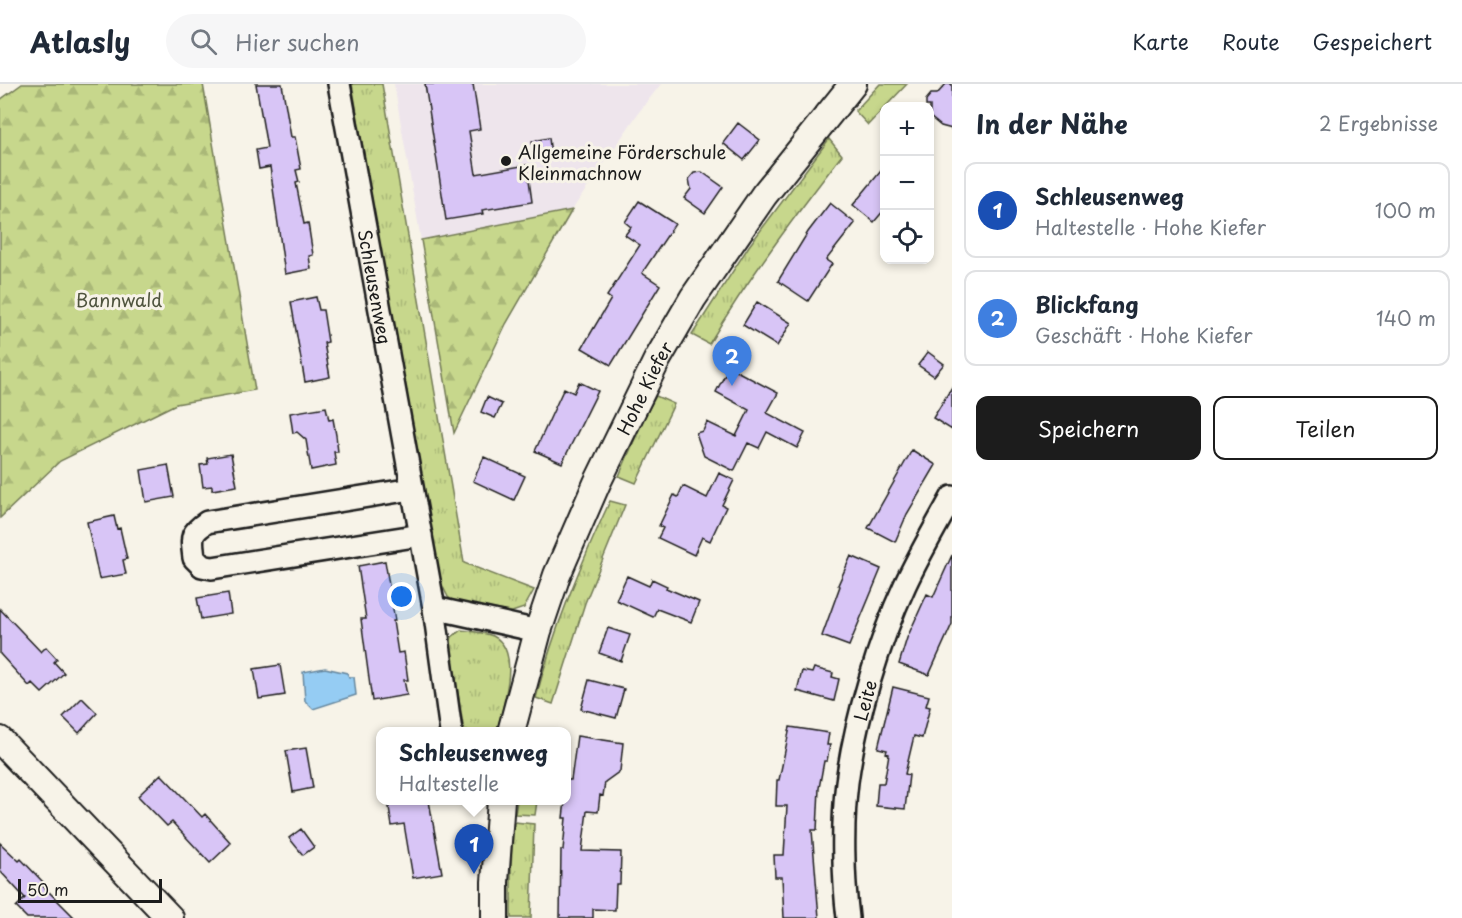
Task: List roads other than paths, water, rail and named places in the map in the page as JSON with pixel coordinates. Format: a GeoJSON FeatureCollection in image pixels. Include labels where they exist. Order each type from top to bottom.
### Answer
{"type":"FeatureCollection","features":[{"type":"Feature","properties":{"kind":"street","name":"Schleusenweg"},"geometry":{"type":"LineString","coordinates":[[339,84],[434,608]]}},
{"type":"Feature","properties":{"kind":"street","name":"Hohe Kiefer"},"geometry":{"type":"LineString","coordinates":[[512,727],[538,631],[557,574],[593,490],[657,360],[693,298],[764,195],[853,84]]}},
{"type":"Feature","properties":{"kind":"street"},"geometry":{"type":"LineString","coordinates":[[412,489],[207,522],[196,529],[192,538],[194,558],[202,566],[212,568],[421,535]]}},
{"type":"Feature","properties":{"kind":"street","name":"Leite"},"geometry":{"type":"LineString","coordinates":[[848,918],[845,841],[847,782],[859,721],[881,645],[905,586],[952,497]]}},
{"type":"Feature","properties":{"kind":"street"},"geometry":{"type":"LineString","coordinates":[[450,727],[434,608],[538,631]]}},
{"type":"Feature","properties":{"kind":"street"},"geometry":{"type":"LineString","coordinates":[[0,740],[170,918]]}},
{"type":"Feature","properties":{"kind":"street"},"geometry":{"type":"LineString","coordinates":[[495,918],[495,882],[501,805]]}},
{"type":"Feature","properties":{"kind":"water"},"geometry":{"type":"Polygon","coordinates":[[[325,668],[354,677],[356,695],[313,709],[305,701],[303,672],[325,668]]]}},
{"type":"Feature","properties":{"kind":"place","name":"Allgemeine Förderschule Kleinmachnow"},"geometry":{"type":"Point","coordinates":[506,161]}},
{"type":"Feature","properties":{"kind":"place","name":"Blickfang"},"geometry":{"type":"Point","coordinates":[732,386]}},
{"type":"Feature","properties":{"kind":"place","name":"Schleusenweg"},"geometry":{"type":"Point","coordinates":[474,874]}},
{"type":"Feature","properties":{"kind":"park label","name":"Bannwald"},"geometry":{"type":"Point","coordinates":[119,299]}}]}
